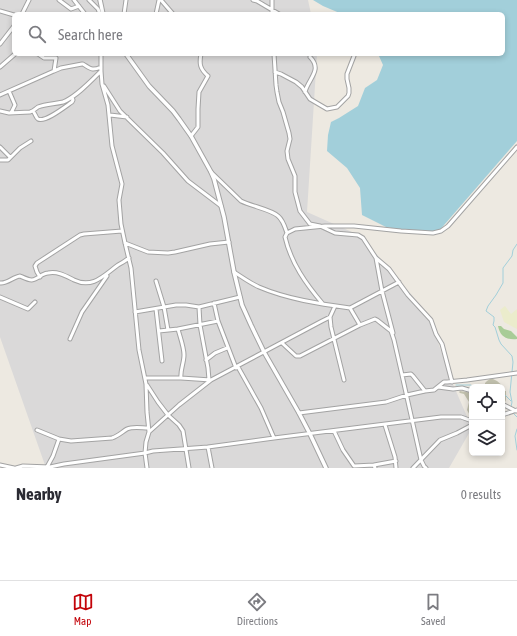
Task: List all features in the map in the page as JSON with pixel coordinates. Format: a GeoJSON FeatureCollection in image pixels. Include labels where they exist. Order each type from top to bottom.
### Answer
{"type":"FeatureCollection","features":[{"type":"Feature","properties":{"kind":"street"},"geometry":{"type":"LineString","coordinates":[[23,12],[29,0]]}},
{"type":"Feature","properties":{"kind":"street"},"geometry":{"type":"LineString","coordinates":[[59,0],[71,9],[79,6]]}},
{"type":"Feature","properties":{"kind":"street"},"geometry":{"type":"LineString","coordinates":[[74,0],[83,12]]}},
{"type":"Feature","properties":{"kind":"street"},"geometry":{"type":"LineString","coordinates":[[89,0],[100,12]]}},
{"type":"Feature","properties":{"kind":"street"},"geometry":{"type":"LineString","coordinates":[[100,0],[101,12]]}},
{"type":"Feature","properties":{"kind":"street"},"geometry":{"type":"LineString","coordinates":[[124,12],[126,0]]}},
{"type":"Feature","properties":{"kind":"street"},"geometry":{"type":"LineString","coordinates":[[157,12],[160,0]]}},
{"type":"Feature","properties":{"kind":"street"},"geometry":{"type":"LineString","coordinates":[[160,0],[171,12]]}},
{"type":"Feature","properties":{"kind":"street"},"geometry":{"type":"LineString","coordinates":[[253,0],[276,12]]}},
{"type":"Feature","properties":{"kind":"street"},"geometry":{"type":"LineString","coordinates":[[272,0],[272,9]]}},
{"type":"Feature","properties":{"kind":"street"},"geometry":{"type":"LineString","coordinates":[[0,11],[12,14]]}},
{"type":"Feature","properties":{"kind":"street"},"geometry":{"type":"LineString","coordinates":[[0,44],[12,29]]}},
{"type":"Feature","properties":{"kind":"street"},"geometry":{"type":"LineString","coordinates":[[0,68],[13,56]]}},
{"type":"Feature","properties":{"kind":"street"},"geometry":{"type":"LineString","coordinates":[[41,56],[44,58],[56,58],[54,71]]}},
{"type":"Feature","properties":{"kind":"street"},"geometry":{"type":"LineString","coordinates":[[101,56],[102,84],[110,114],[112,146],[122,184],[119,200],[122,231],[131,268],[139,350],[146,384],[149,430],[145,453],[147,468]]}},
{"type":"Feature","properties":{"kind":"street"},"geometry":{"type":"LineString","coordinates":[[127,56],[149,86],[173,111],[191,136],[212,172],[221,206],[240,297],[251,326],[264,352],[299,412],[326,468]]}},
{"type":"Feature","properties":{"kind":"street"},"geometry":{"type":"LineString","coordinates":[[191,136],[198,127],[200,92],[208,76],[199,63],[201,56]]}},
{"type":"Feature","properties":{"kind":"street"},"geometry":{"type":"LineString","coordinates":[[274,56],[279,102],[289,132],[290,139],[288,159],[295,176],[295,192],[298,208],[310,224],[335,232],[358,235],[366,242],[376,258],[389,269],[408,295],[431,320],[436,334],[442,344],[452,382]]}},
{"type":"Feature","properties":{"kind":"street"},"geometry":{"type":"LineString","coordinates":[[275,72],[296,82],[302,87],[310,99],[327,109],[337,107],[349,93],[347,74],[354,56]]}},
{"type":"Feature","properties":{"kind":"street"},"geometry":{"type":"LineString","coordinates":[[305,92],[312,80],[315,69],[315,63],[310,57]]}},
{"type":"Feature","properties":{"kind":"street"},"geometry":{"type":"LineString","coordinates":[[0,95],[61,68],[83,64],[93,70],[101,69]]}},
{"type":"Feature","properties":{"kind":"street"},"geometry":{"type":"LineString","coordinates":[[0,111],[11,113],[33,111],[37,108],[64,101],[72,97],[88,84],[101,69]]}},
{"type":"Feature","properties":{"kind":"street"},"geometry":{"type":"LineString","coordinates":[[102,84],[126,117],[163,153],[188,181],[221,206]]}},
{"type":"Feature","properties":{"kind":"street"},"geometry":{"type":"LineString","coordinates":[[9,90],[15,105],[11,113]]}},
{"type":"Feature","properties":{"kind":"street"},"geometry":{"type":"LineString","coordinates":[[33,111],[37,118],[42,120],[53,116],[72,102],[74,100],[72,97]]}},
{"type":"Feature","properties":{"kind":"street"},"geometry":{"type":"LineString","coordinates":[[110,114],[126,117]]}},
{"type":"Feature","properties":{"kind":"street"},"geometry":{"type":"LineString","coordinates":[[0,160],[8,160],[25,144],[31,141]]}},
{"type":"Feature","properties":{"kind":"street"},"geometry":{"type":"LineString","coordinates":[[0,147],[10,157]]}},
{"type":"Feature","properties":{"kind":"street"},"geometry":{"type":"LineString","coordinates":[[287,233],[295,229],[330,225],[422,233],[440,232],[452,222],[517,147]]}},
{"type":"Feature","properties":{"kind":"street"},"geometry":{"type":"LineString","coordinates":[[212,172],[242,201],[279,216],[287,233],[285,237],[287,245],[297,269],[306,283],[324,304]]}},
{"type":"Feature","properties":{"kind":"street"},"geometry":{"type":"LineString","coordinates":[[40,277],[35,266],[37,263],[80,235],[122,231]]}},
{"type":"Feature","properties":{"kind":"street"},"geometry":{"type":"LineString","coordinates":[[124,243],[148,252],[168,253],[210,244],[229,242]]}},
{"type":"Feature","properties":{"kind":"street"},"geometry":{"type":"LineString","coordinates":[[0,287],[2,284],[20,276],[33,281],[48,272],[60,273],[81,283],[90,283],[108,274],[129,258]]}},
{"type":"Feature","properties":{"kind":"street"},"geometry":{"type":"LineString","coordinates":[[376,258],[382,291],[392,328],[421,460],[426,468]]}},
{"type":"Feature","properties":{"kind":"street"},"geometry":{"type":"LineString","coordinates":[[234,272],[257,286],[273,292],[324,304],[350,308],[399,282]]}},
{"type":"Feature","properties":{"kind":"street"},"geometry":{"type":"LineString","coordinates":[[70,339],[82,312],[108,274]]}},
{"type":"Feature","properties":{"kind":"street"},"geometry":{"type":"LineString","coordinates":[[156,281],[164,307],[168,330]]}},
{"type":"Feature","properties":{"kind":"street"},"geometry":{"type":"LineString","coordinates":[[0,297],[28,309],[35,302]]}},
{"type":"Feature","properties":{"kind":"street"},"geometry":{"type":"LineString","coordinates":[[135,312],[176,305],[199,307],[240,297]]}},
{"type":"Feature","properties":{"kind":"street"},"geometry":{"type":"LineString","coordinates":[[214,304],[227,348],[261,408],[274,438]]}},
{"type":"Feature","properties":{"kind":"street"},"geometry":{"type":"LineString","coordinates":[[335,306],[330,317],[331,328],[344,380]]}},
{"type":"Feature","properties":{"kind":"street"},"geometry":{"type":"LineString","coordinates":[[199,307],[200,325],[210,380]]}},
{"type":"Feature","properties":{"kind":"street"},"geometry":{"type":"LineString","coordinates":[[156,308],[162,361]]}},
{"type":"Feature","properties":{"kind":"street"},"geometry":{"type":"LineString","coordinates":[[350,308],[360,325]]}},
{"type":"Feature","properties":{"kind":"street"},"geometry":{"type":"LineString","coordinates":[[37,430],[59,439],[71,441],[112,438],[131,428],[149,430],[210,380],[330,317]]}},
{"type":"Feature","properties":{"kind":"street"},"geometry":{"type":"LineString","coordinates":[[282,343],[298,356],[373,319],[377,320],[388,328],[393,336]]}},
{"type":"Feature","properties":{"kind":"street"},"geometry":{"type":"LineString","coordinates":[[159,331],[178,329],[218,321]]}},
{"type":"Feature","properties":{"kind":"street"},"geometry":{"type":"LineString","coordinates":[[178,329],[184,352],[181,378]]}},
{"type":"Feature","properties":{"kind":"street"},"geometry":{"type":"LineString","coordinates":[[206,360],[215,353],[227,348]]}},
{"type":"Feature","properties":{"kind":"street"},"geometry":{"type":"LineString","coordinates":[[299,412],[386,402],[407,395],[434,390],[444,382],[516,373]]}},
{"type":"Feature","properties":{"kind":"street"},"geometry":{"type":"LineString","coordinates":[[402,376],[412,374],[425,391]]}},
{"type":"Feature","properties":{"kind":"street"},"geometry":{"type":"LineString","coordinates":[[145,378],[210,380]]}},
{"type":"Feature","properties":{"kind":"street"},"geometry":{"type":"LineString","coordinates":[[146,384],[168,415],[183,431],[189,468]]}},
{"type":"Feature","properties":{"kind":"street"},"geometry":{"type":"LineString","coordinates":[[438,387],[453,389],[462,388],[469,390]]}},
{"type":"Feature","properties":{"kind":"street"},"geometry":{"type":"LineString","coordinates":[[505,405],[517,411]]}},
{"type":"Feature","properties":{"kind":"street"},"geometry":{"type":"LineString","coordinates":[[505,414],[517,411]]}},
{"type":"Feature","properties":{"kind":"street"},"geometry":{"type":"LineString","coordinates":[[0,465],[15,468],[23,466],[49,467],[145,453],[153,450],[208,447],[441,417],[464,418],[469,420]]}},
{"type":"Feature","properties":{"kind":"street"},"geometry":{"type":"LineString","coordinates":[[385,425],[396,457],[396,468]]}},
{"type":"Feature","properties":{"kind":"street"},"geometry":{"type":"LineString","coordinates":[[413,468],[440,440],[469,427]]}},
{"type":"Feature","properties":{"kind":"street"},"geometry":{"type":"LineString","coordinates":[[334,431],[348,458],[356,467],[375,467],[396,461]]}},
{"type":"Feature","properties":{"kind":"street"},"geometry":{"type":"LineString","coordinates":[[49,467],[59,439]]}},
{"type":"Feature","properties":{"kind":"street"},"geometry":{"type":"LineString","coordinates":[[208,447],[212,468]]}},
{"type":"Feature","properties":{"kind":"shaded area"},"geometry":{"type":"Polygon","coordinates":[[[0,0],[308,0],[311,12],[12,12],[12,56],[317,56],[307,212],[361,236],[428,314],[452,382],[469,421],[469,433],[449,468],[46,468],[0,337],[0,0]]]}},
{"type":"Feature","properties":{"kind":"shaded area"},"geometry":{"type":"Polygon","coordinates":[[[505,306],[511,314],[517,309],[517,329],[504,322],[500,310],[505,306]]]}},
{"type":"Feature","properties":{"kind":"shaded area"},"geometry":{"type":"Polygon","coordinates":[[[493,379],[501,384],[485,384],[487,381],[493,379]]]}},
{"type":"Feature","properties":{"kind":"shaded area"},"geometry":{"type":"Polygon","coordinates":[[[459,392],[469,392],[469,402],[464,394],[459,392]]]}},
{"type":"Feature","properties":{"kind":"shaded area"},"geometry":{"type":"Polygon","coordinates":[[[469,402],[469,414],[467,410],[469,402]]]}},
{"type":"Feature","properties":{"kind":"green space"},"geometry":{"type":"Polygon","coordinates":[[[498,326],[511,331],[517,339],[504,337],[500,333],[498,326]]]}},
{"type":"Feature","properties":{"kind":"water"},"geometry":{"type":"Polygon","coordinates":[[[313,0],[517,0],[517,141],[438,232],[402,230],[386,227],[362,215],[360,188],[347,168],[327,151],[331,122],[358,106],[365,88],[377,80],[383,65],[379,56],[505,56],[505,12],[337,12],[313,0]]]}},
{"type":"Feature","properties":{"kind":"waterway"},"geometry":{"type":"LineString","coordinates":[[511,407],[512,402],[510,392],[513,362],[512,356],[499,340],[493,325],[494,317],[486,311],[503,283],[503,268],[512,256],[513,250],[517,244]]}},
{"type":"Feature","properties":{"kind":"waterway"},"geometry":{"type":"LineString","coordinates":[[456,385],[469,385]]}},
{"type":"Feature","properties":{"kind":"waterway"},"geometry":{"type":"LineString","coordinates":[[505,395],[511,401]]}},
{"type":"Feature","properties":{"kind":"waterway"},"geometry":{"type":"LineString","coordinates":[[513,413],[517,417]]}},
{"type":"Feature","properties":{"kind":"waterway"},"geometry":{"type":"LineString","coordinates":[[517,429],[515,436],[517,450]]}}]}
